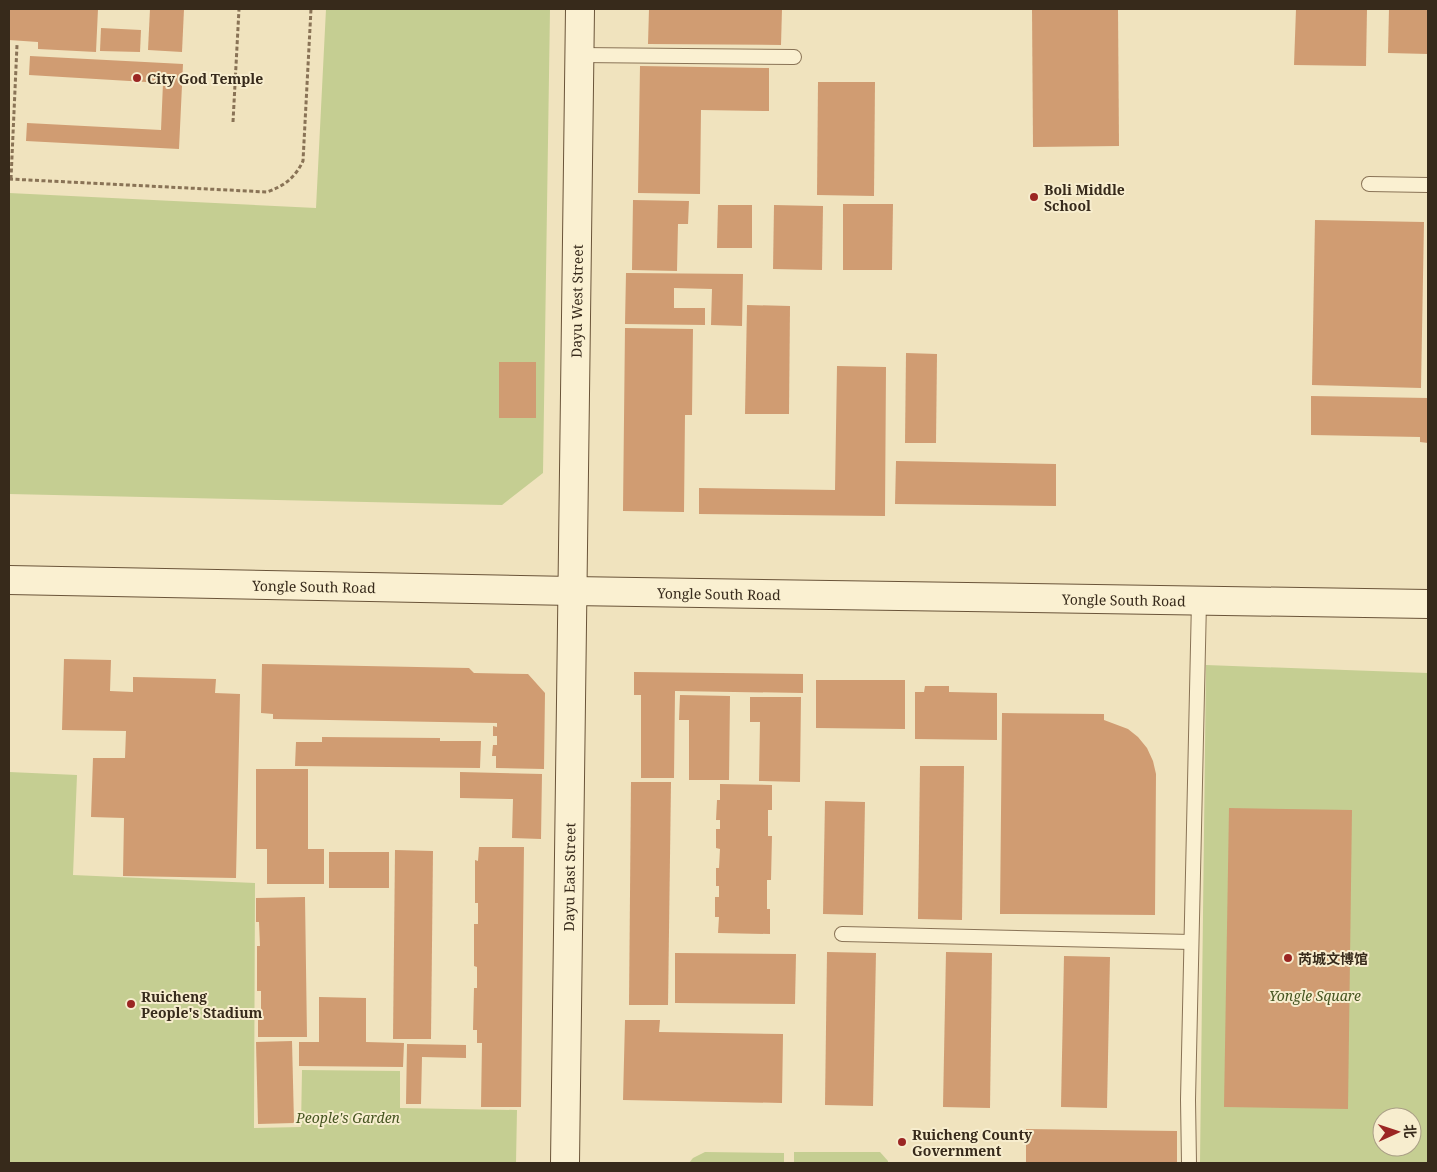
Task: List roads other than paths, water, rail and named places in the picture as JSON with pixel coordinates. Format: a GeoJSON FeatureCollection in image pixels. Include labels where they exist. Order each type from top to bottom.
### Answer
{"type":"FeatureCollection","features":[{"type":"Feature","properties":{"kind":"main road","name":"Dayu West Street"},"geometry":{"type":"LineString","coordinates":[[572,591],[580,9]]}},
{"type":"Feature","properties":{"kind":"main road","name":"Yongle South Road"},"geometry":{"type":"LineString","coordinates":[[9,580],[1428,604]]}},
{"type":"Feature","properties":{"kind":"main road","name":"Dayu East Street"},"geometry":{"type":"LineString","coordinates":[[565,1163],[572,591]]}},
{"type":"Feature","properties":{"kind":"lane"},"geometry":{"type":"LineString","coordinates":[[580,54],[794,56]]}},
{"type":"Feature","properties":{"kind":"lane"},"geometry":{"type":"LineString","coordinates":[[1369,184],[1428,186]]}},
{"type":"Feature","properties":{"kind":"lane"},"geometry":{"type":"LineString","coordinates":[[1189,1163],[1188,1100],[1199,601]]}},
{"type":"Feature","properties":{"kind":"lane"},"geometry":{"type":"LineString","coordinates":[[842,934],[1192,942]]}},
{"type":"Feature","properties":{"kind":"place","name":"City God Temple"},"geometry":{"type":"Point","coordinates":[137,78]}},
{"type":"Feature","properties":{"kind":"place","name":"Boli Middle School"},"geometry":{"type":"Point","coordinates":[1034,197]}},
{"type":"Feature","properties":{"kind":"place","name":"芮城文博馆"},"geometry":{"type":"Point","coordinates":[1288,958]}},
{"type":"Feature","properties":{"kind":"place","name":"Ruicheng People's Stadium"},"geometry":{"type":"Point","coordinates":[131,1004]}},
{"type":"Feature","properties":{"kind":"place","name":"Ruicheng County Government"},"geometry":{"type":"Point","coordinates":[902,1142]}},
{"type":"Feature","properties":{"kind":"park label","name":"Yongle Square"},"geometry":{"type":"Point","coordinates":[1315,995]}},
{"type":"Feature","properties":{"kind":"park label","name":"People's Garden"},"geometry":{"type":"Point","coordinates":[348,1117]}}]}
